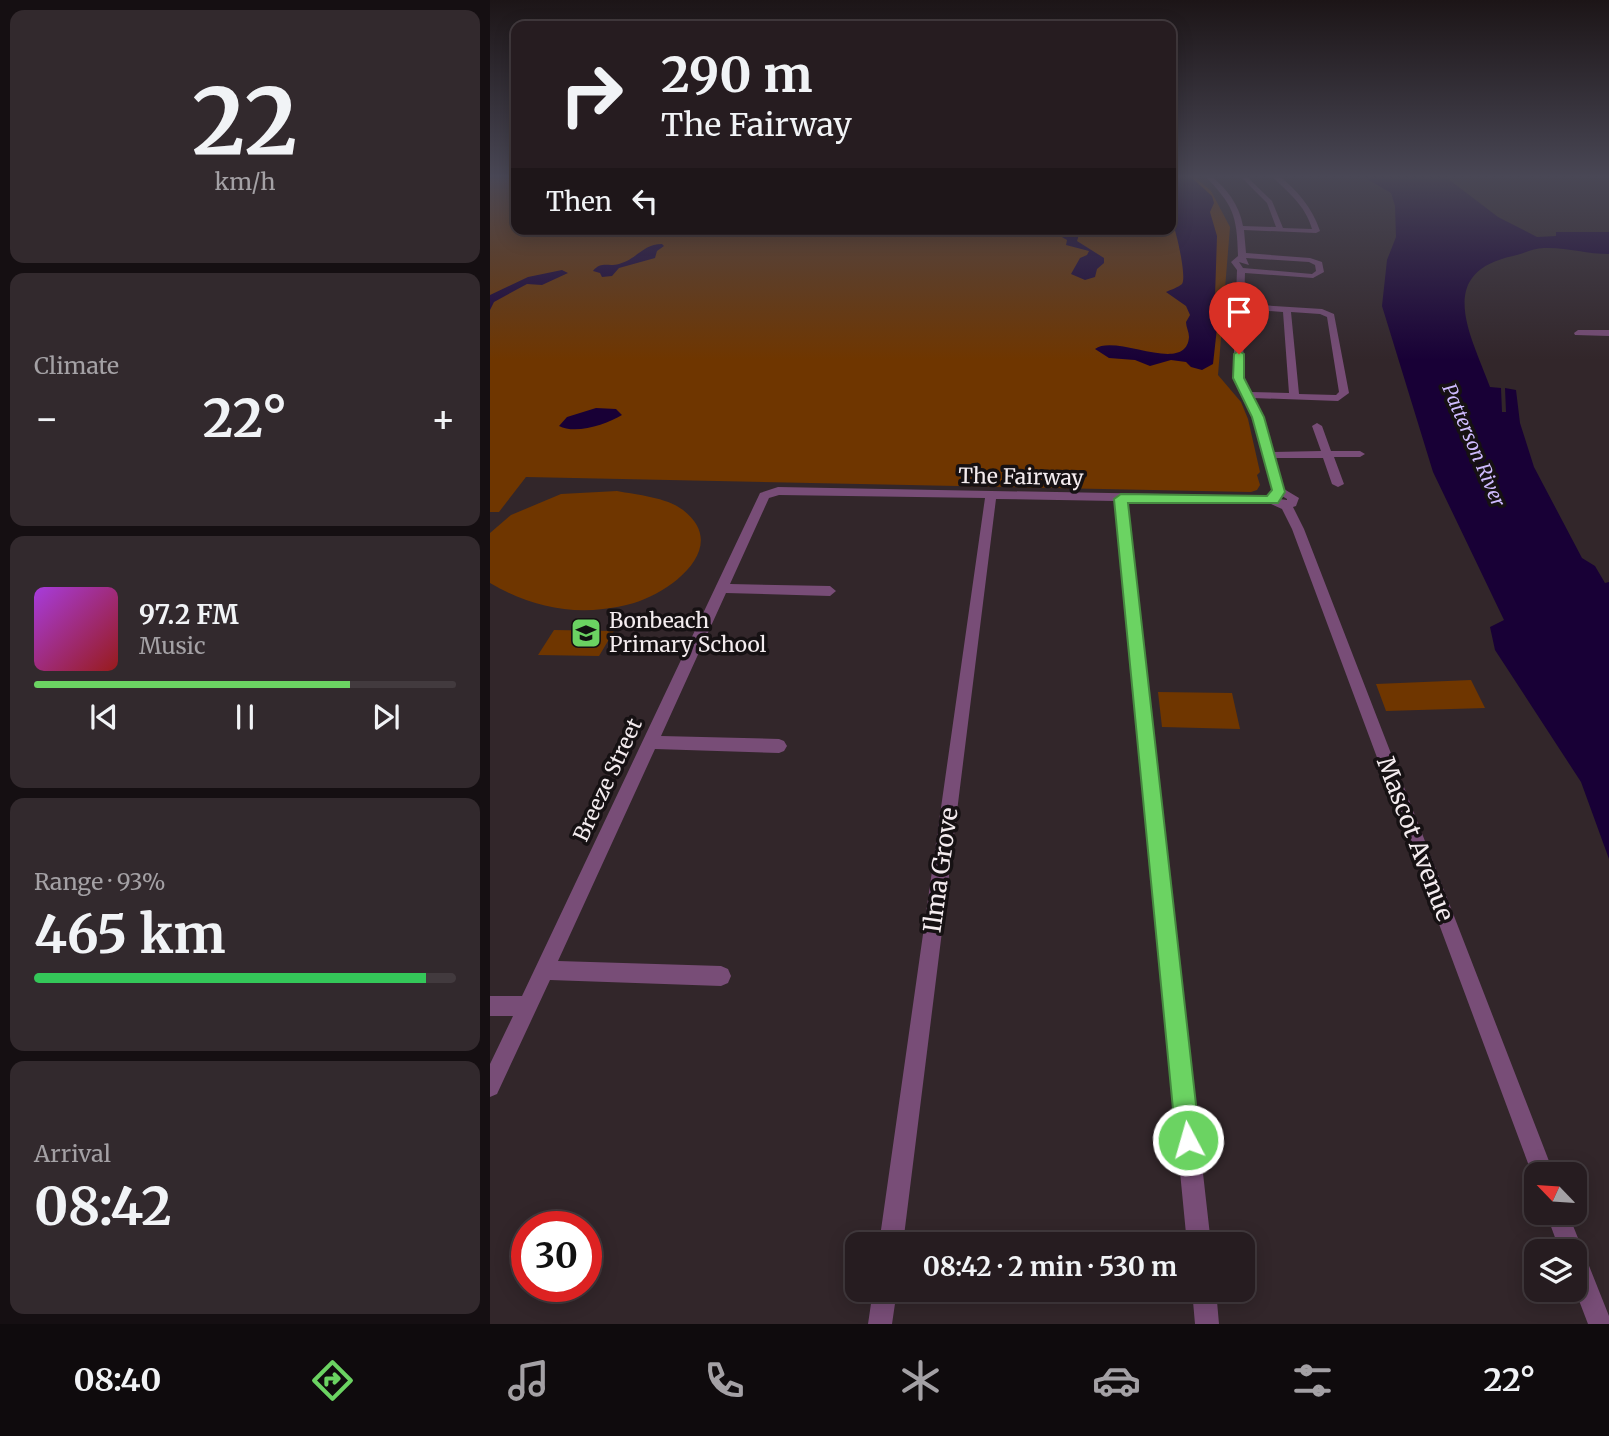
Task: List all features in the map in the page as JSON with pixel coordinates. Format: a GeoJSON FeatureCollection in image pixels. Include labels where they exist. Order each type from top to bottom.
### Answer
{"type":"FeatureCollection","features":[{"type":"Feature","properties":{"kind":"street","name":"Mascot Avenue"},"geometry":{"type":"LineString","coordinates":[[1241,237],[1242,256],[1246,263],[1240,270],[1238,378],[1258,417],[1279,499],[1298,529],[1538,1162]]}},
{"type":"Feature","properties":{"kind":"street"},"geometry":{"type":"LineString","coordinates":[[1240,270],[1313,276],[1320,272],[1319,264],[1310,261],[1242,256]]}},
{"type":"Feature","properties":{"kind":"street"},"geometry":{"type":"LineString","coordinates":[[1240,306],[1331,316],[1344,393],[1338,398],[1246,395]]}},
{"type":"Feature","properties":{"kind":"street"},"geometry":{"type":"LineString","coordinates":[[1287,310],[1294,395]]}},
{"type":"Feature","properties":{"kind":"street"},"geometry":{"type":"LineString","coordinates":[[1578,333],[1609,332]]}},
{"type":"Feature","properties":{"kind":"street"},"geometry":{"type":"LineString","coordinates":[[1317,426],[1338,484]]}},
{"type":"Feature","properties":{"kind":"street"},"geometry":{"type":"LineString","coordinates":[[1267,455],[1327,457],[1360,454]]}},
{"type":"Feature","properties":{"kind":"street","name":"The Fairway"},"geometry":{"type":"LineString","coordinates":[[769,493],[1279,499]]}},
{"type":"Feature","properties":{"kind":"street","name":"Breeze Street"},"geometry":{"type":"LineString","coordinates":[[490,1087],[761,499],[769,493]]}},
{"type":"Feature","properties":{"kind":"street","name":"Ilma Grove"},"geometry":{"type":"LineString","coordinates":[[893,1232],[991,496]]}},
{"type":"Feature","properties":{"kind":"street"},"geometry":{"type":"LineString","coordinates":[[1121,499],[1198,1232]]}},
{"type":"Feature","properties":{"kind":"street"},"geometry":{"type":"LineString","coordinates":[[720,588],[830,591]]}},
{"type":"Feature","properties":{"kind":"street"},"geometry":{"type":"LineString","coordinates":[[649,742],[779,746]]}},
{"type":"Feature","properties":{"kind":"street"},"geometry":{"type":"LineString","coordinates":[[544,970],[721,976]]}},
{"type":"Feature","properties":{"kind":"street"},"geometry":{"type":"LineString","coordinates":[[490,1006],[527,1006]]}},
{"type":"Feature","properties":{"kind":"street"},"geometry":{"type":"LineString","coordinates":[[1587,1290],[1600,1324]]}},
{"type":"Feature","properties":{"kind":"street"},"geometry":{"type":"LineString","coordinates":[[880,1324],[883,1302]]}},
{"type":"Feature","properties":{"kind":"street"},"geometry":{"type":"LineString","coordinates":[[1204,1302],[1207,1324]]}},
{"type":"Feature","properties":{"kind":"shaded area"},"geometry":{"type":"Polygon","coordinates":[[[490,237],[1229,237],[1218,375],[1241,402],[1248,419],[1260,472],[1257,475],[1260,485],[1257,490],[1251,492],[526,477],[499,512],[490,512],[490,237]]]}},
{"type":"Feature","properties":{"kind":"shaded area"},"geometry":{"type":"Polygon","coordinates":[[[617,491],[668,502],[683,510],[696,524],[701,539],[698,553],[690,566],[664,589],[626,605],[573,610],[530,601],[490,583],[490,533],[511,515],[561,494],[617,491]]]}},
{"type":"Feature","properties":{"kind":"shaded area"},"geometry":{"type":"Polygon","coordinates":[[[554,630],[614,631],[599,656],[538,655],[554,630]]]}},
{"type":"Feature","properties":{"kind":"shaded area"},"geometry":{"type":"Polygon","coordinates":[[[1471,680],[1485,708],[1386,711],[1376,684],[1471,680]]]}},
{"type":"Feature","properties":{"kind":"shaded area"},"geometry":{"type":"Polygon","coordinates":[[[1158,692],[1232,693],[1240,729],[1162,727],[1158,692]]]}},
{"type":"Feature","properties":{"kind":"water"},"geometry":{"type":"Polygon","coordinates":[[[1061,237],[1078,237],[1077,241],[1104,258],[1104,263],[1097,269],[1095,277],[1085,280],[1071,274],[1080,258],[1089,251],[1066,245],[1067,240],[1061,237]]]}},
{"type":"Feature","properties":{"kind":"water"},"geometry":{"type":"Polygon","coordinates":[[[1177,237],[1217,237],[1215,297],[1218,319],[1213,364],[1202,370],[1191,367],[1186,362],[1171,360],[1150,366],[1135,360],[1109,358],[1095,349],[1105,345],[1163,354],[1176,353],[1185,348],[1189,337],[1186,322],[1190,315],[1186,306],[1166,292],[1182,284],[1177,237]]]}},
{"type":"Feature","properties":{"kind":"water","name":"Patterson River"},"geometry":{"type":"Polygon","coordinates":[[[1396,237],[1609,237],[1609,254],[1540,248],[1489,264],[1473,276],[1466,291],[1465,308],[1474,347],[1490,387],[1501,388],[1502,412],[1506,412],[1505,388],[1516,390],[1520,423],[1534,467],[1582,558],[1595,566],[1605,583],[1609,582],[1609,859],[1581,782],[1495,650],[1490,627],[1504,620],[1433,472],[1382,306],[1387,260],[1396,237]]]}},
{"type":"Feature","properties":{"kind":"water"},"geometry":{"type":"Polygon","coordinates":[[[650,246],[664,246],[657,251],[655,258],[619,268],[612,276],[602,277],[600,273],[593,271],[602,265],[625,262],[650,246]]]}},
{"type":"Feature","properties":{"kind":"water"},"geometry":{"type":"Polygon","coordinates":[[[562,270],[568,273],[542,285],[527,284],[494,302],[490,310],[490,295],[528,277],[562,270]]]}},
{"type":"Feature","properties":{"kind":"water"},"geometry":{"type":"Polygon","coordinates":[[[596,408],[616,409],[622,415],[600,425],[582,429],[559,426],[567,417],[596,408]]]}},
{"type":"Feature","properties":{"kind":"place","name":"Bonbeach Primary School"},"geometry":{"type":"Point","coordinates":[586,633]}},
{"type":"Feature","properties":{"kind":"route"},"geometry":{"type":"LineString","coordinates":[[1188,1140],[1121,499],[1273,500],[1273,495],[1279,492],[1258,417],[1238,378],[1239,354]]}}]}
